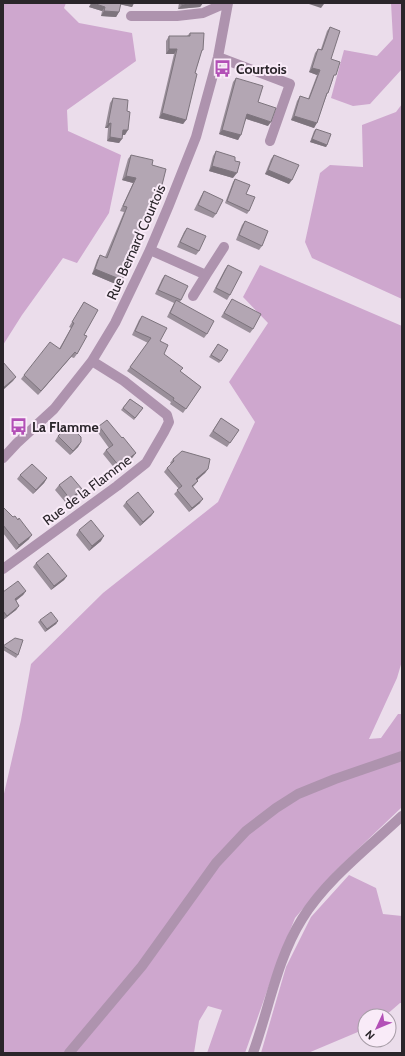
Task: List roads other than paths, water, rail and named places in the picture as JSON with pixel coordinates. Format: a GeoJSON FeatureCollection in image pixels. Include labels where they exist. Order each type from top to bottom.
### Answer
{"type":"FeatureCollection","features":[{"type":"Feature","properties":{"kind":"street"},"geometry":{"type":"LineString","coordinates":[[131,16],[177,16],[203,13],[227,3]]}},
{"type":"Feature","properties":{"kind":"street","name":"Rue Bernard Courtois"},"geometry":{"type":"LineString","coordinates":[[3,458],[54,409],[92,361],[115,323],[150,250],[196,137],[218,57],[227,3]]}},
{"type":"Feature","properties":{"kind":"street"},"geometry":{"type":"LineString","coordinates":[[218,57],[290,84],[270,141]]}},
{"type":"Feature","properties":{"kind":"street"},"geometry":{"type":"LineString","coordinates":[[193,296],[224,247]]}},
{"type":"Feature","properties":{"kind":"street"},"geometry":{"type":"LineString","coordinates":[[150,250],[206,275]]}},
{"type":"Feature","properties":{"kind":"street","name":"Rue de la Flamme"},"geometry":{"type":"LineString","coordinates":[[3,570],[118,486],[146,463],[169,422],[167,415],[124,381],[92,361]]}},
{"type":"Feature","properties":{"kind":"street"},"geometry":{"type":"LineString","coordinates":[[69,1053],[142,966],[216,863],[246,831],[276,808],[298,794],[335,779],[402,756]]}},
{"type":"Feature","properties":{"kind":"street"},"geometry":{"type":"LineString","coordinates":[[253,1053],[262,1030],[274,986],[292,937],[302,920],[314,902],[343,871],[402,816]]}},
{"type":"Feature","properties":{"kind":"place","name":"Courtois"},"geometry":{"type":"Point","coordinates":[223,69]}},
{"type":"Feature","properties":{"kind":"place","name":"La Flamme"},"geometry":{"type":"Point","coordinates":[19,427]}}]}
